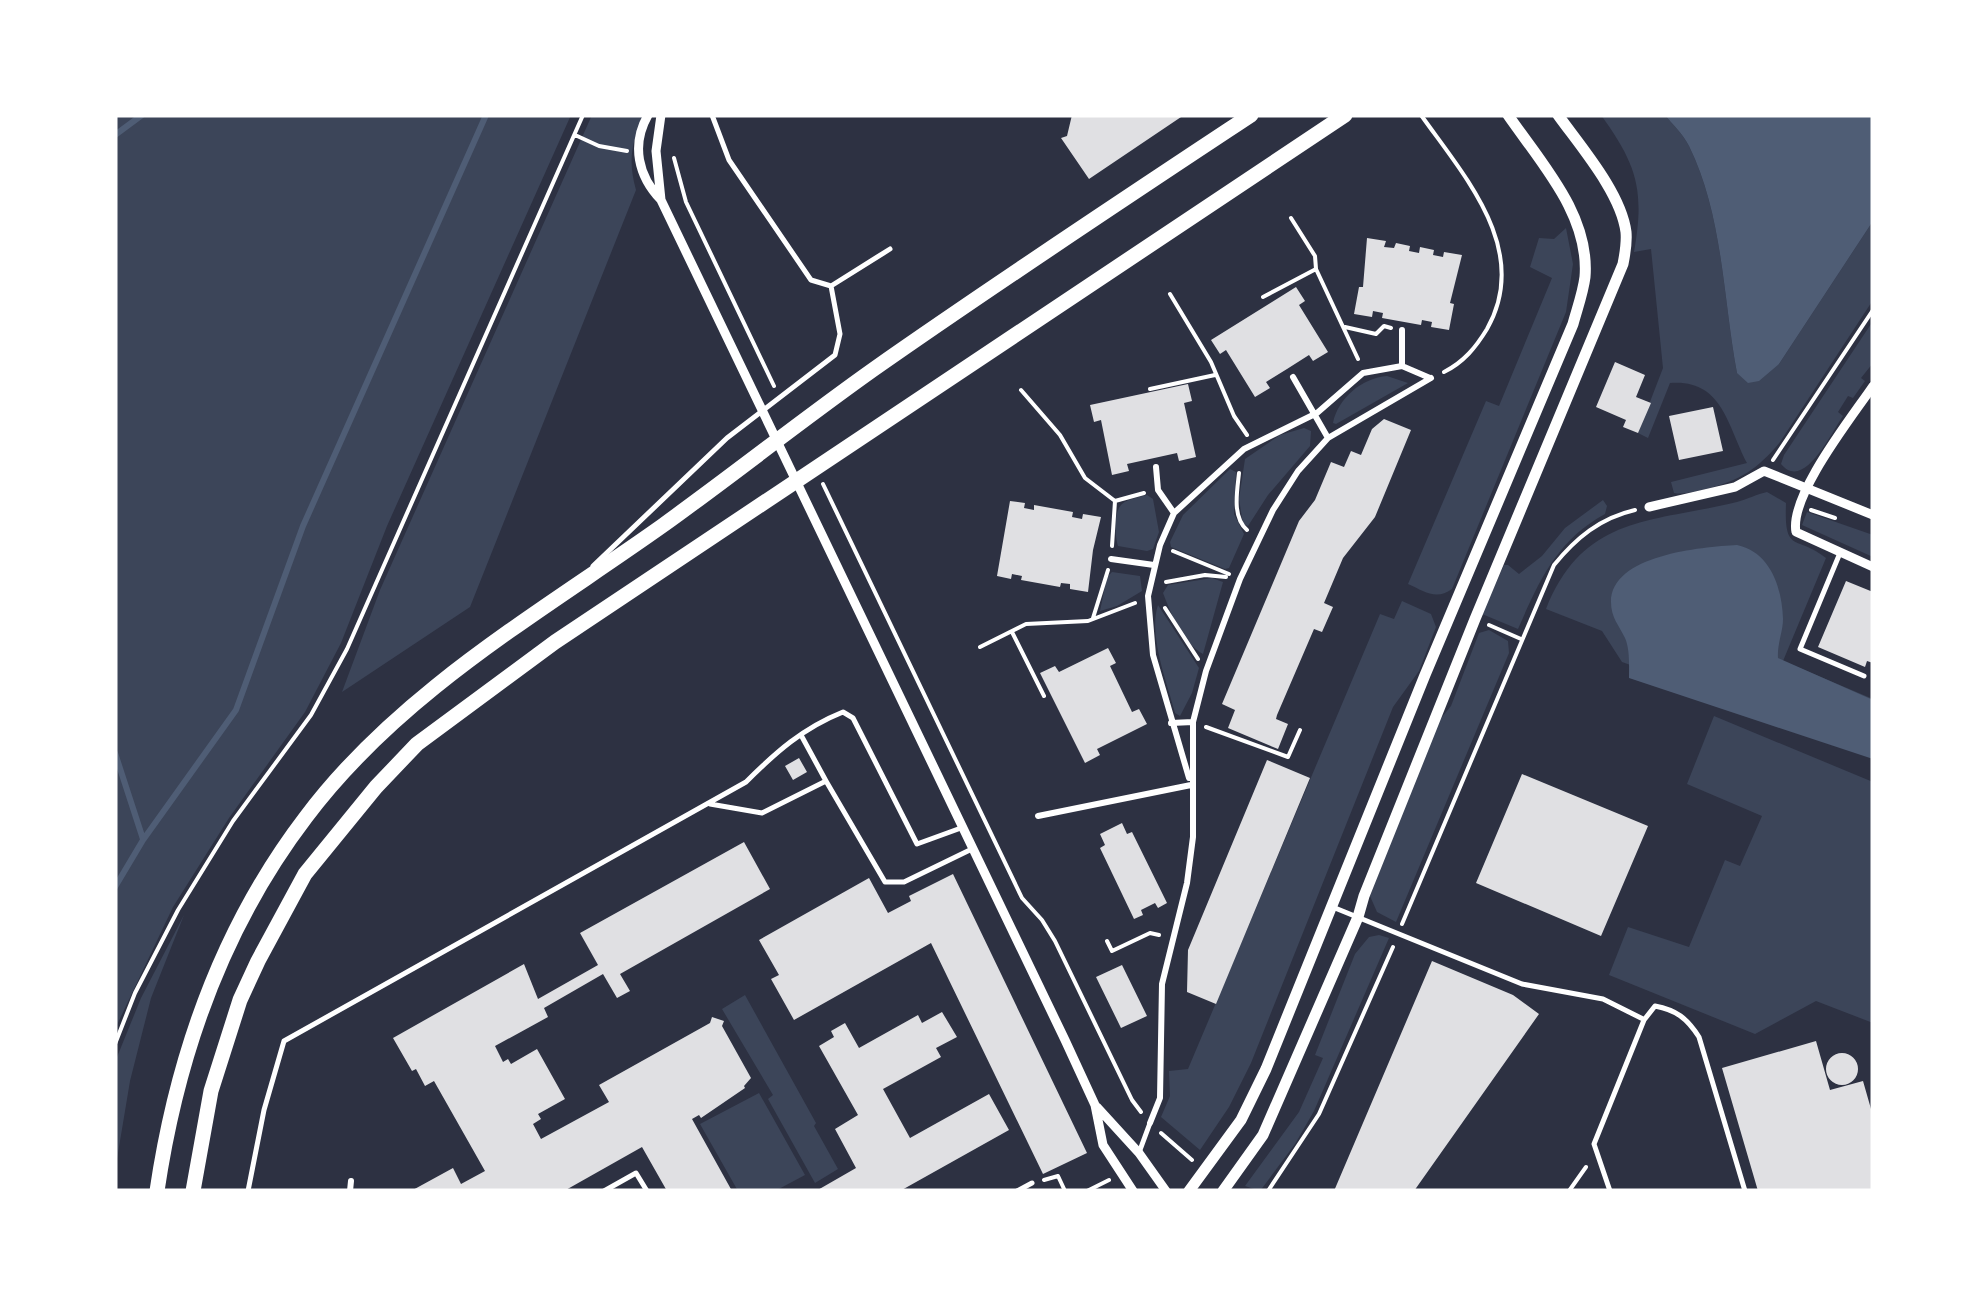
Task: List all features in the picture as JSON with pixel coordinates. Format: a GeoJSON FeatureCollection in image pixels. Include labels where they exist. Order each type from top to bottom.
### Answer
{"type":"FeatureCollection","features":[{"type":"Feature","properties":{"kind":"main road"},"geometry":{"type":"LineString","coordinates":[[157,1191],[174,1094],[204,1001],[242,917],[306,817],[386,729],[433,688],[967,304],[1250,115]]}},
{"type":"Feature","properties":{"kind":"main road"},"geometry":{"type":"LineString","coordinates":[[193,1191],[211,1091],[225,1042],[240,1000],[279,918],[304,874],[417,744],[539,653],[1345,115]]}},
{"type":"Feature","properties":{"kind":"street"},"geometry":{"type":"LineString","coordinates":[[648,115],[640,134],[638,159],[649,188],[661,200],[974,848],[1095,1105],[1103,1145],[1133,1191]]}},
{"type":"Feature","properties":{"kind":"street"},"geometry":{"type":"LineString","coordinates":[[661,115],[656,151],[661,200]]}},
{"type":"Feature","properties":{"kind":"street"},"geometry":{"type":"LineString","coordinates":[[1190,1191],[1241,1120],[1573,324],[1584,283],[1584,246],[1569,205],[1508,115]]}},
{"type":"Feature","properties":{"kind":"street"},"geometry":{"type":"LineString","coordinates":[[1223,1191],[1263,1135],[1358,917],[1475,619],[1623,264],[1626,242],[1622,217],[1597,170],[1558,115]]}},
{"type":"Feature","properties":{"kind":"street"},"geometry":{"type":"LineString","coordinates":[[1402,330],[1402,366]]}},
{"type":"Feature","properties":{"kind":"street"},"geometry":{"type":"LineString","coordinates":[[1191,785],[1153,654],[1148,596],[1160,545],[1174,512],[1244,449],[1316,413],[1363,373],[1402,366],[1431,378]]}},
{"type":"Feature","properties":{"kind":"street"},"geometry":{"type":"LineString","coordinates":[[1292,377],[1328,438]]}},
{"type":"Feature","properties":{"kind":"street"},"geometry":{"type":"LineString","coordinates":[[1150,1123],[1160,1098],[1162,984],[1187,883],[1193,837],[1193,722],[1206,671],[1240,579],[1298,471],[1328,438],[1431,378]]}},
{"type":"Feature","properties":{"kind":"street"},"geometry":{"type":"LineString","coordinates":[[1873,386],[1807,486],[1794,522],[1796,532],[1873,567]]}},
{"type":"Feature","properties":{"kind":"street"},"geometry":{"type":"LineString","coordinates":[[1156,467],[1158,490],[1174,512]]}},
{"type":"Feature","properties":{"kind":"street"},"geometry":{"type":"LineString","coordinates":[[1649,507],[1735,487],[1764,471],[1873,515]]}},
{"type":"Feature","properties":{"kind":"street"},"geometry":{"type":"LineString","coordinates":[[1111,559],[1154,565]]}},
{"type":"Feature","properties":{"kind":"street"},"geometry":{"type":"LineString","coordinates":[[1171,723],[1193,722]]}},
{"type":"Feature","properties":{"kind":"street"},"geometry":{"type":"LineString","coordinates":[[1038,816],[1191,785]]}},
{"type":"Feature","properties":{"kind":"street"},"geometry":{"type":"LineString","coordinates":[[1095,1105],[1166,1191]]}},
{"type":"Feature","properties":{"kind":"street"},"geometry":{"type":"LineString","coordinates":[[350,1191],[352,1181]]}},
{"type":"Feature","properties":{"kind":"lane"},"geometry":{"type":"LineString","coordinates":[[712,115],[729,160],[811,280],[831,286],[890,250]]}},
{"type":"Feature","properties":{"kind":"lane"},"geometry":{"type":"LineString","coordinates":[[556,602],[727,438],[836,355],[840,334],[831,286]]}},
{"type":"Feature","properties":{"kind":"lane"},"geometry":{"type":"LineString","coordinates":[[1840,553],[1800,648],[1864,676]]}},
{"type":"Feature","properties":{"kind":"lane"},"geometry":{"type":"LineString","coordinates":[[248,1191],[264,1110],[284,1041],[746,782],[813,724],[843,712],[853,718],[917,844],[964,827]]}},
{"type":"Feature","properties":{"kind":"lane"},"geometry":{"type":"LineString","coordinates":[[801,734],[885,882],[904,882],[974,848]]}},
{"type":"Feature","properties":{"kind":"lane"},"geometry":{"type":"LineString","coordinates":[[708,804],[762,813],[826,780]]}},
{"type":"Feature","properties":{"kind":"lane"},"geometry":{"type":"LineString","coordinates":[[1332,907],[1522,984],[1602,998],[1644,1020]]}},
{"type":"Feature","properties":{"kind":"lane"},"geometry":{"type":"LineString","coordinates":[[1610,1191],[1594,1144],[1644,1020],[1655,1006],[1670,1009],[1688,1020],[1699,1036],[1745,1191]]}},
{"type":"Feature","properties":{"kind":"lane"},"geometry":{"type":"LineString","coordinates":[[1138,1153],[1150,1123]]}},
{"type":"Feature","properties":{"kind":"lane"},"geometry":{"type":"LineString","coordinates":[[604,1191],[636,1172],[647,1191]]}},
{"type":"Feature","properties":{"kind":"lane"},"geometry":{"type":"LineString","coordinates":[[1018,1191],[1032,1183]]}},
{"type":"Feature","properties":{"kind":"path"},"geometry":{"type":"LineString","coordinates":[[115,1044],[178,910],[233,821],[311,715],[347,649],[583,115]]}},
{"type":"Feature","properties":{"kind":"path"},"geometry":{"type":"LineString","coordinates":[[1421,115],[1480,198],[1500,248],[1504,280],[1495,315],[1477,347],[1456,366],[1431,378]]}},
{"type":"Feature","properties":{"kind":"path"},"geometry":{"type":"LineString","coordinates":[[674,158],[686,202],[771,379]]}},
{"type":"Feature","properties":{"kind":"path"},"geometry":{"type":"LineString","coordinates":[[1290,218],[1315,256],[1316,269],[1363,373]]}},
{"type":"Feature","properties":{"kind":"path"},"geometry":{"type":"LineString","coordinates":[[1263,297],[1316,269]]}},
{"type":"Feature","properties":{"kind":"path"},"geometry":{"type":"LineString","coordinates":[[1170,294],[1211,362],[1252,444]]}},
{"type":"Feature","properties":{"kind":"path"},"geometry":{"type":"LineString","coordinates":[[1764,471],[1873,310]]}},
{"type":"Feature","properties":{"kind":"path"},"geometry":{"type":"LineString","coordinates":[[1345,328],[1376,334],[1384,326],[1402,330]]}},
{"type":"Feature","properties":{"kind":"path"},"geometry":{"type":"LineString","coordinates":[[1150,388],[1215,375]]}},
{"type":"Feature","properties":{"kind":"path"},"geometry":{"type":"LineString","coordinates":[[1021,390],[1060,435],[1084,478],[1115,501],[1158,490]]}},
{"type":"Feature","properties":{"kind":"path"},"geometry":{"type":"LineString","coordinates":[[1244,449],[1236,504],[1242,527],[1260,537]]}},
{"type":"Feature","properties":{"kind":"path"},"geometry":{"type":"LineString","coordinates":[[1475,619],[1521,639],[1543,585],[1568,548],[1604,521],[1649,507]]}},
{"type":"Feature","properties":{"kind":"path"},"geometry":{"type":"LineString","coordinates":[[836,512],[1022,898],[1055,941],[1132,1100],[1150,1123],[1206,1170]]}},
{"type":"Feature","properties":{"kind":"path"},"geometry":{"type":"LineString","coordinates":[[1160,545],[1240,579]]}},
{"type":"Feature","properties":{"kind":"path"},"geometry":{"type":"LineString","coordinates":[[1206,671],[1149,586],[1205,575],[1240,579]]}},
{"type":"Feature","properties":{"kind":"path"},"geometry":{"type":"LineString","coordinates":[[980,647],[1026,624],[1088,620],[1115,613],[1148,596]]}},
{"type":"Feature","properties":{"kind":"path"},"geometry":{"type":"LineString","coordinates":[[1012,632],[1044,696]]}},
{"type":"Feature","properties":{"kind":"path"},"geometry":{"type":"LineString","coordinates":[[1193,722],[1288,757],[1300,730]]}},
{"type":"Feature","properties":{"kind":"path"},"geometry":{"type":"LineString","coordinates":[[1107,940],[1112,951],[1150,933],[1173,938]]}},
{"type":"Feature","properties":{"kind":"path"},"geometry":{"type":"LineString","coordinates":[[1569,1191],[1585,1167]]}},
{"type":"Feature","properties":{"kind":"path"},"geometry":{"type":"LineString","coordinates":[[1032,1183],[1058,1176],[1065,1191]]}},
{"type":"Feature","properties":{"kind":"path"},"geometry":{"type":"LineString","coordinates":[[1087,1191],[1113,1178]]}},
{"type":"Feature","properties":{"kind":"shaded area"},"geometry":{"type":"Polygon","coordinates":[[[115,115],[571,115],[387,526],[341,643],[305,712],[229,818],[173,907],[115,1029],[115,115]]]}},
{"type":"Feature","properties":{"kind":"shaded area"},"geometry":{"type":"Polygon","coordinates":[[[592,115],[644,115],[632,152],[636,190],[470,607],[342,692],[380,590],[592,115]]]}},
{"type":"Feature","properties":{"kind":"shaded area"},"geometry":{"type":"Polygon","coordinates":[[[1601,115],[1665,115],[1689,146],[1715,228],[1737,373],[1779,364],[1873,221],[1873,300],[1780,442],[1747,473],[1718,486],[1674,493],[1671,482],[1747,463],[1728,419],[1712,396],[1701,388],[1670,383],[1648,438],[1638,433],[1663,368],[1651,249],[1634,252],[1639,211],[1635,179],[1623,149],[1601,115]]]}},
{"type":"Feature","properties":{"kind":"shaded area"},"geometry":{"type":"Polygon","coordinates":[[[1665,115],[1873,115],[1873,221],[1779,364],[1759,381],[1748,383],[1737,373],[1709,200],[1689,146],[1665,115]]]}},
{"type":"Feature","properties":{"kind":"shaded area"},"geometry":{"type":"Polygon","coordinates":[[[1566,228],[1573,264],[1566,312],[1452,589],[1435,595],[1425,592],[1408,584],[1486,401],[1499,406],[1552,278],[1530,267],[1539,238],[1554,239],[1566,228]]]}},
{"type":"Feature","properties":{"kind":"shaded area"},"geometry":{"type":"Polygon","coordinates":[[[1873,321],[1873,363],[1861,378],[1865,381],[1853,398],[1848,396],[1838,412],[1843,416],[1816,457],[1799,471],[1790,471],[1781,464],[1784,455],[1873,321]]]}},
{"type":"Feature","properties":{"kind":"shaded area"},"geometry":{"type":"Polygon","coordinates":[[[1387,376],[1408,383],[1333,423],[1340,405],[1352,391],[1387,376]]]}},
{"type":"Feature","properties":{"kind":"shaded area"},"geometry":{"type":"Polygon","coordinates":[[[1304,428],[1311,431],[1310,446],[1268,495],[1248,526],[1243,524],[1239,499],[1245,459],[1280,435],[1304,428]]]}},
{"type":"Feature","properties":{"kind":"shaded area"},"geometry":{"type":"Polygon","coordinates":[[[1230,469],[1236,472],[1234,514],[1244,534],[1229,568],[1225,569],[1171,547],[1170,542],[1183,515],[1230,469]]]}},
{"type":"Feature","properties":{"kind":"shaded area"},"geometry":{"type":"Polygon","coordinates":[[[1767,492],[1786,503],[1790,537],[1826,558],[1783,661],[1873,699],[1873,751],[1622,662],[1602,631],[1546,609],[1580,555],[1601,539],[1649,520],[1767,492]]]}},
{"type":"Feature","properties":{"kind":"shaded area"},"geometry":{"type":"Polygon","coordinates":[[[1147,495],[1153,499],[1159,532],[1153,549],[1118,546],[1119,508],[1147,495]]]}},
{"type":"Feature","properties":{"kind":"shaded area"},"geometry":{"type":"Polygon","coordinates":[[[1603,500],[1607,506],[1605,514],[1574,536],[1551,563],[1518,629],[1482,614],[1504,565],[1519,574],[1542,556],[1565,528],[1603,500]]]}},
{"type":"Feature","properties":{"kind":"shaded area"},"geometry":{"type":"Polygon","coordinates":[[[1807,512],[1873,535],[1873,557],[1802,525],[1807,512]]]}},
{"type":"Feature","properties":{"kind":"shaded area"},"geometry":{"type":"Polygon","coordinates":[[[1737,545],[1758,555],[1777,583],[1783,619],[1778,658],[1873,700],[1873,759],[1629,678],[1627,642],[1611,608],[1615,586],[1641,564],[1660,557],[1737,545]]]}},
{"type":"Feature","properties":{"kind":"shaded area"},"geometry":{"type":"Polygon","coordinates":[[[1112,572],[1140,576],[1142,591],[1100,611],[1107,577],[1112,572]]]}},
{"type":"Feature","properties":{"kind":"shaded area"},"geometry":{"type":"Polygon","coordinates":[[[1212,578],[1223,582],[1203,654],[1184,635],[1163,593],[1168,585],[1212,578]]]}},
{"type":"Feature","properties":{"kind":"shaded area"},"geometry":{"type":"Polygon","coordinates":[[[1402,601],[1431,614],[1436,627],[1419,671],[1393,707],[1251,1063],[1229,1107],[1200,1150],[1161,1117],[1170,1096],[1169,1071],[1188,1069],[1380,614],[1394,619],[1402,601]]]}},
{"type":"Feature","properties":{"kind":"shaded area"},"geometry":{"type":"Polygon","coordinates":[[[1158,605],[1199,668],[1180,716],[1175,713],[1157,644],[1158,605]]]}},
{"type":"Feature","properties":{"kind":"shaded area"},"geometry":{"type":"Polygon","coordinates":[[[1489,630],[1508,641],[1509,653],[1396,922],[1377,912],[1370,896],[1438,722],[1451,706],[1479,633],[1489,630]]]}},
{"type":"Feature","properties":{"kind":"shaded area"},"geometry":{"type":"Polygon","coordinates":[[[1714,716],[1873,782],[1873,1023],[1816,1001],[1755,1034],[1609,975],[1628,927],[1689,947],[1725,860],[1740,866],[1762,816],[1687,784],[1714,716]]]}},
{"type":"Feature","properties":{"kind":"shaded area"},"geometry":{"type":"Polygon","coordinates":[[[184,915],[151,998],[130,1081],[115,1171],[115,1062],[141,998],[184,915]]]}},
{"type":"Feature","properties":{"kind":"shaded area"},"geometry":{"type":"Polygon","coordinates":[[[1369,937],[1389,938],[1314,1111],[1260,1191],[1245,1186],[1299,1112],[1323,1058],[1315,1055],[1355,954],[1369,937]]]}},
{"type":"Feature","properties":{"kind":"shaded area"},"geometry":{"type":"Polygon","coordinates":[[[745,995],[838,1169],[815,1183],[768,1099],[773,1095],[722,1009],[745,995]]]}},
{"type":"Feature","properties":{"kind":"shaded area"},"geometry":{"type":"Polygon","coordinates":[[[759,1093],[805,1175],[775,1191],[738,1191],[700,1124],[759,1093]]]}},
{"type":"Feature","properties":{"kind":"building"},"geometry":{"type":"Polygon","coordinates":[[[1072,115],[1184,115],[1089,179],[1061,138],[1067,136],[1072,115]]]}},
{"type":"Feature","properties":{"kind":"building"},"geometry":{"type":"Polygon","coordinates":[[[1367,238],[1386,241],[1384,247],[1394,248],[1396,243],[1419,253],[1420,247],[1443,257],[1444,252],[1462,255],[1450,303],[1454,304],[1449,330],[1431,327],[1432,322],[1422,320],[1421,325],[1382,318],[1383,313],[1373,311],[1372,317],[1354,314],[1359,287],[1363,287],[1367,238]]]}},
{"type":"Feature","properties":{"kind":"building"},"geometry":{"type":"Polygon","coordinates":[[[1296,287],[1305,301],[1299,305],[1328,352],[1313,361],[1309,355],[1266,382],[1270,388],[1255,397],[1226,350],[1220,354],[1211,340],[1296,287]]]}},
{"type":"Feature","properties":{"kind":"building"},"geometry":{"type":"Polygon","coordinates":[[[1615,362],[1645,375],[1636,397],[1651,403],[1638,433],[1623,427],[1626,420],[1596,407],[1615,362]]]}},
{"type":"Feature","properties":{"kind":"building"},"geometry":{"type":"Polygon","coordinates":[[[1188,384],[1192,401],[1184,403],[1196,457],[1179,461],[1177,453],[1127,464],[1129,471],[1112,475],[1101,420],[1094,422],[1090,405],[1188,384]]]}},
{"type":"Feature","properties":{"kind":"building"},"geometry":{"type":"Polygon","coordinates":[[[1713,407],[1723,451],[1679,460],[1669,416],[1713,407]]]}},
{"type":"Feature","properties":{"kind":"building"},"geometry":{"type":"Polygon","coordinates":[[[1384,419],[1411,430],[1375,517],[1343,558],[1324,603],[1333,607],[1322,632],[1314,629],[1277,715],[1276,719],[1288,724],[1278,749],[1228,728],[1235,710],[1222,704],[1299,521],[1315,500],[1331,462],[1344,467],[1351,451],[1361,455],[1372,429],[1384,419]]]}},
{"type":"Feature","properties":{"kind":"building"},"geometry":{"type":"Polygon","coordinates":[[[1010,501],[1025,503],[1024,508],[1034,510],[1034,505],[1073,512],[1072,517],[1082,519],[1083,514],[1101,517],[1088,592],[1070,589],[1070,584],[1061,583],[1060,587],[1021,580],[1022,576],[1012,574],[1011,579],[997,576],[1010,501]]]}},
{"type":"Feature","properties":{"kind":"building"},"geometry":{"type":"Polygon","coordinates":[[[1846,581],[1873,592],[1873,663],[1867,661],[1865,667],[1818,647],[1846,581]]]}},
{"type":"Feature","properties":{"kind":"building"},"geometry":{"type":"Polygon","coordinates":[[[1108,648],[1116,663],[1110,666],[1132,712],[1139,709],[1147,724],[1097,749],[1100,755],[1085,763],[1040,673],[1055,666],[1059,672],[1108,648]]]}},
{"type":"Feature","properties":{"kind":"building"},"geometry":{"type":"Polygon","coordinates":[[[799,758],[807,772],[793,780],[785,766],[799,758]]]}},
{"type":"Feature","properties":{"kind":"building"},"geometry":{"type":"Polygon","coordinates":[[[1267,760],[1310,778],[1216,1004],[1187,992],[1188,950],[1267,760]]]}},
{"type":"Feature","properties":{"kind":"building"},"geometry":{"type":"Polygon","coordinates":[[[1522,774],[1648,826],[1601,936],[1476,883],[1522,774]]]}},
{"type":"Feature","properties":{"kind":"building"},"geometry":{"type":"Polygon","coordinates":[[[1122,823],[1127,834],[1132,832],[1167,903],[1158,908],[1155,903],[1134,919],[1100,848],[1105,845],[1100,834],[1122,823]]]}},
{"type":"Feature","properties":{"kind":"building"},"geometry":{"type":"Polygon","coordinates":[[[744,842],[770,889],[620,974],[630,991],[617,998],[603,974],[544,1008],[548,1017],[495,1046],[503,1062],[508,1059],[511,1064],[537,1049],[565,1099],[538,1114],[541,1119],[533,1124],[541,1139],[609,1102],[599,1085],[710,1023],[712,1017],[724,1021],[722,1026],[751,1078],[745,1088],[701,1118],[699,1115],[692,1119],[732,1191],[667,1191],[642,1147],[564,1191],[411,1191],[453,1168],[461,1184],[485,1171],[434,1081],[425,1086],[393,1038],[524,964],[538,999],[598,965],[580,933],[744,842]]]}},
{"type":"Feature","properties":{"kind":"building"},"geometry":{"type":"Polygon","coordinates":[[[953,874],[1087,1153],[1043,1174],[931,943],[794,1020],[771,979],[779,975],[759,940],[869,878],[888,913],[911,901],[909,896],[953,874]]]}},
{"type":"Feature","properties":{"kind":"building"},"geometry":{"type":"Polygon","coordinates":[[[1432,961],[1513,995],[1539,1014],[1414,1191],[1334,1191],[1432,961]]]}},
{"type":"Feature","properties":{"kind":"building"},"geometry":{"type":"Polygon","coordinates":[[[1122,965],[1147,1016],[1121,1028],[1096,977],[1122,965]]]}},
{"type":"Feature","properties":{"kind":"building"},"geometry":{"type":"Polygon","coordinates":[[[942,1012],[957,1037],[936,1048],[941,1057],[883,1089],[910,1138],[989,1094],[1009,1130],[900,1191],[816,1191],[856,1168],[835,1129],[858,1115],[819,1046],[834,1037],[831,1031],[845,1023],[859,1048],[918,1015],[922,1023],[942,1012]]]}},
{"type":"Feature","properties":{"kind":"building"},"geometry":{"type":"Polygon","coordinates":[[[1816,1041],[1830,1090],[1863,1081],[1873,1116],[1873,1191],[1758,1191],[1722,1068],[1816,1041]]]}},
{"type":"Feature","properties":{"kind":"building"},"geometry":{"type":"Polygon","coordinates":[[[1842,1053],[1853,1058],[1858,1069],[1853,1080],[1842,1085],[1831,1080],[1826,1069],[1831,1058],[1842,1053]]]}},
{"type":"Feature","properties":{"kind":"waterway"},"geometry":{"type":"LineString","coordinates":[[115,135],[142,115]]}},
{"type":"Feature","properties":{"kind":"waterway"},"geometry":{"type":"LineString","coordinates":[[115,887],[143,840],[236,710],[303,526],[486,115]]}},
{"type":"Feature","properties":{"kind":"waterway"},"geometry":{"type":"LineString","coordinates":[[115,753],[143,839]]}}]}
